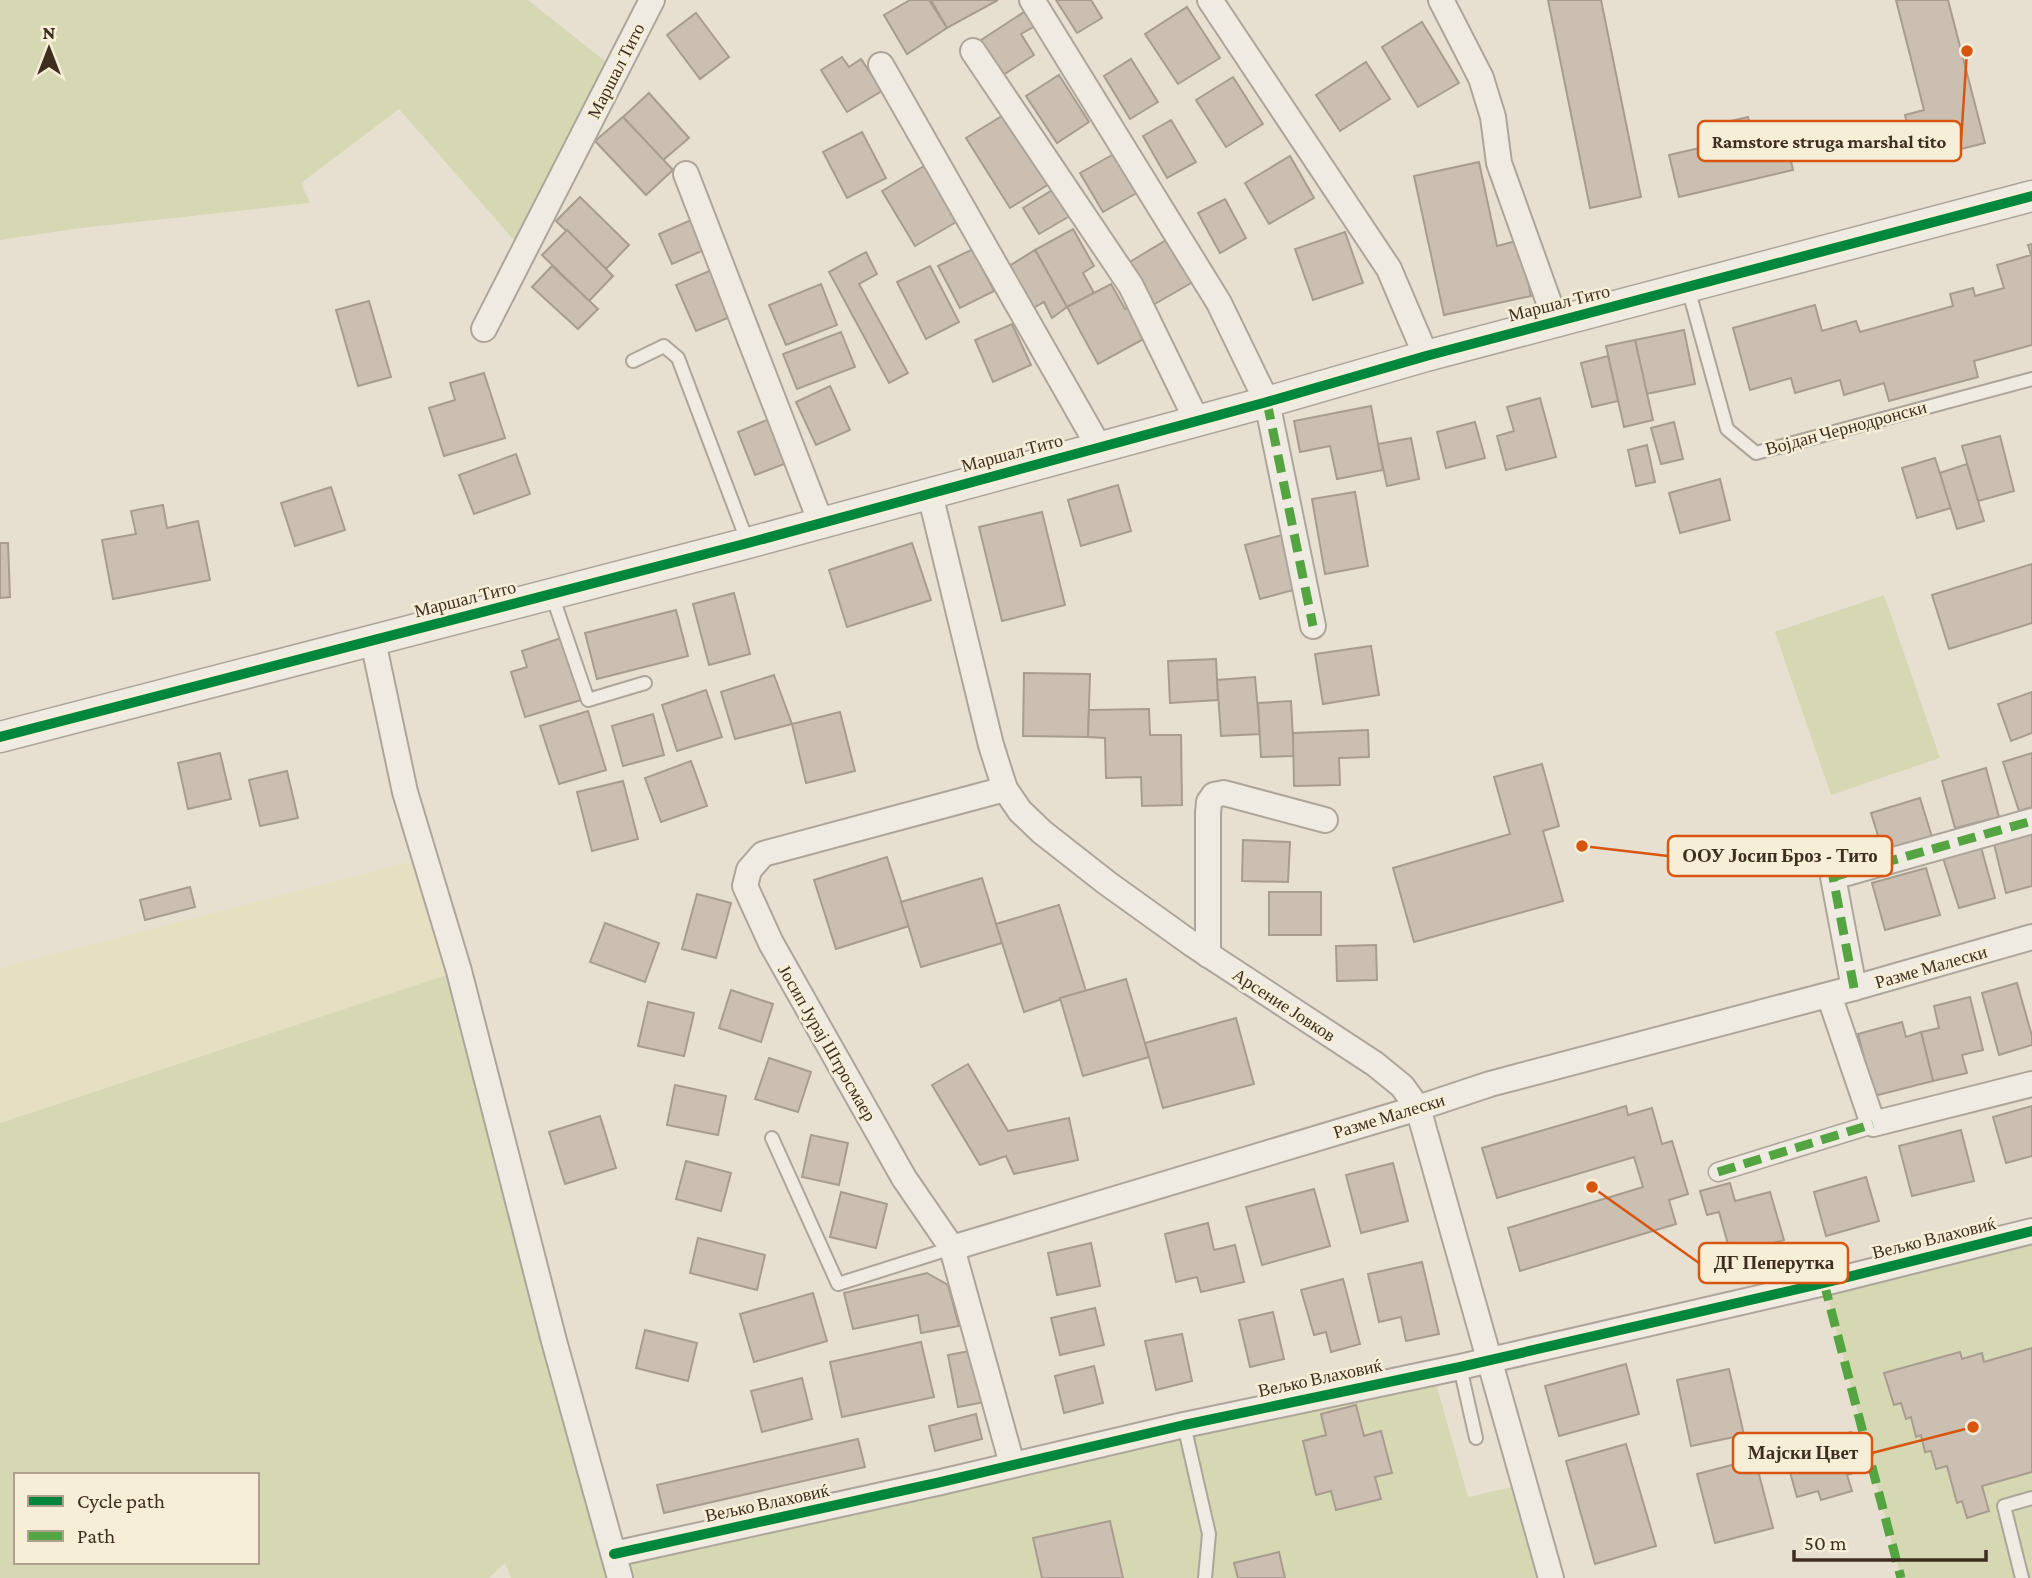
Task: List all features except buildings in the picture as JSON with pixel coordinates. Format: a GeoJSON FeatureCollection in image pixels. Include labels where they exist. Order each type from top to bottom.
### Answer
{"type":"FeatureCollection","features":[{"type":"Feature","properties":{"kind":"street","name":"Маршал Тито"},"geometry":{"type":"LineString","coordinates":[[484,329],[652,0]]}},
{"type":"Feature","properties":{"kind":"street"},"geometry":{"type":"LineString","coordinates":[[1032,0],[1219,303],[1267,402],[1313,626]]}},
{"type":"Feature","properties":{"kind":"street"},"geometry":{"type":"LineString","coordinates":[[1210,0],[1389,270],[1426,356]]}},
{"type":"Feature","properties":{"kind":"street"},"geometry":{"type":"LineString","coordinates":[[1441,0],[1480,78],[1493,117],[1499,163],[1556,322]]}},
{"type":"Feature","properties":{"kind":"street"},"geometry":{"type":"LineString","coordinates":[[973,51],[1131,286],[1197,421]]}},
{"type":"Feature","properties":{"kind":"street","name":"Маршал Тито"},"geometry":{"type":"LineString","coordinates":[[881,65],[1099,447]]}},
{"type":"Feature","properties":{"kind":"street"},"geometry":{"type":"LineString","coordinates":[[686,174],[821,523]]}},
{"type":"Feature","properties":{"kind":"street","name":"Маршал Тито"},"geometry":{"type":"LineString","coordinates":[[0,737],[748,543],[1426,356],[2032,196]]}},
{"type":"Feature","properties":{"kind":"street","name":"Арсение Јовков"},"geometry":{"type":"LineString","coordinates":[[929,494],[991,745],[1005,789],[1020,811],[1042,832],[1107,883],[1208,955],[1375,1064],[1402,1086],[1418,1108],[1551,1578]]}},
{"type":"Feature","properties":{"kind":"street"},"geometry":{"type":"LineString","coordinates":[[373,641],[405,792],[459,971],[554,1340],[620,1578]]}},
{"type":"Feature","properties":{"kind":"street","name":"Јосип Јурај Штросмаер"},"geometry":{"type":"LineString","coordinates":[[1005,789],[763,854],[749,870],[746,886],[771,943],[904,1178],[952,1248],[1012,1464]]}},
{"type":"Feature","properties":{"kind":"street"},"geometry":{"type":"LineString","coordinates":[[1208,955],[1208,813],[1209,802],[1214,795],[1224,793],[1325,820]]}},
{"type":"Feature","properties":{"kind":"street"},"geometry":{"type":"LineString","coordinates":[[1854,988],[1833,877],[2032,821]]}},
{"type":"Feature","properties":{"kind":"street","name":"Разме Малески"},"geometry":{"type":"LineString","coordinates":[[952,1248],[1490,1084],[1829,995],[2032,937]]}},
{"type":"Feature","properties":{"kind":"street"},"geometry":{"type":"LineString","coordinates":[[1829,995],[1873,1124]]}},
{"type":"Feature","properties":{"kind":"street"},"geometry":{"type":"LineString","coordinates":[[1718,1172],[1873,1124],[2032,1084]]}},
{"type":"Feature","properties":{"kind":"street","name":"Вељко Влаховиќ"},"geometry":{"type":"LineString","coordinates":[[614,1554],[1184,1425],[1460,1367],[1824,1283],[2032,1231]]}},
{"type":"Feature","properties":{"kind":"lane","name":"Војдан Чернодронски"},"geometry":{"type":"LineString","coordinates":[[1688,288],[1727,429],[1756,453],[2032,379]]}},
{"type":"Feature","properties":{"kind":"lane"},"geometry":{"type":"LineString","coordinates":[[633,361],[664,346],[678,358],[748,543]]}},
{"type":"Feature","properties":{"kind":"lane"},"geometry":{"type":"LineString","coordinates":[[552,595],[588,701],[645,683]]}},
{"type":"Feature","properties":{"kind":"lane"},"geometry":{"type":"LineString","coordinates":[[772,1138],[838,1284],[952,1248]]}},
{"type":"Feature","properties":{"kind":"lane"},"geometry":{"type":"LineString","coordinates":[[1460,1367],[1476,1438]]}},
{"type":"Feature","properties":{"kind":"lane"},"geometry":{"type":"LineString","coordinates":[[1184,1425],[1209,1534],[1205,1578]]}},
{"type":"Feature","properties":{"kind":"lane"},"geometry":{"type":"LineString","coordinates":[[2022,1578],[2004,1506],[2032,1498]]}},
{"type":"Feature","properties":{"kind":"shaded area"},"geometry":{"type":"Polygon","coordinates":[[[426,858],[459,971],[0,1123],[0,968],[426,858]]]}},
{"type":"Feature","properties":{"kind":"green space"},"geometry":{"type":"Polygon","coordinates":[[[0,0],[528,0],[611,66],[520,247],[399,109],[301,183],[310,203],[81,228],[0,240],[0,0]]]}},
{"type":"Feature","properties":{"kind":"green space"},"geometry":{"type":"Polygon","coordinates":[[[1884,595],[1940,758],[1831,795],[1775,632],[1884,595]]]}},
{"type":"Feature","properties":{"kind":"green space"},"geometry":{"type":"Polygon","coordinates":[[[459,971],[614,1554],[1433,1373],[1468,1497],[1525,1484],[1551,1578],[511,1578],[505,1563],[489,1578],[0,1578],[0,1123],[459,971]]]}},
{"type":"Feature","properties":{"kind":"green space"},"geometry":{"type":"Polygon","coordinates":[[[2032,1231],[2032,1578],[1901,1578],[1824,1283],[2032,1231]]]}},
{"type":"Feature","properties":{"kind":"marked path"},"geometry":{"type":"LineString","coordinates":[[1267,402],[1313,626]]}},
{"type":"Feature","properties":{"kind":"marked path"},"geometry":{"type":"LineString","coordinates":[[1854,988],[1833,877],[2032,821]]}},
{"type":"Feature","properties":{"kind":"marked path"},"geometry":{"type":"LineString","coordinates":[[1718,1172],[1873,1124]]}},
{"type":"Feature","properties":{"kind":"marked path"},"geometry":{"type":"LineString","coordinates":[[1824,1283],[1901,1578]]}},
{"type":"Feature","properties":{"kind":"cycle path"},"geometry":{"type":"LineString","coordinates":[[0,737],[748,543],[1426,356],[2032,196]]}},
{"type":"Feature","properties":{"kind":"cycle path"},"geometry":{"type":"LineString","coordinates":[[614,1554],[1184,1425],[1460,1367],[1824,1283],[2032,1231]]}},
{"type":"Feature","properties":{"kind":"place","name":"Ramstore struga marshal tito"},"geometry":{"type":"Point","coordinates":[1967,51]}},
{"type":"Feature","properties":{"kind":"place","name":"ООУ Јосип Броз - Тито"},"geometry":{"type":"Point","coordinates":[1582,846]}},
{"type":"Feature","properties":{"kind":"place","name":"ДГ Пеперутка"},"geometry":{"type":"Point","coordinates":[1592,1187]}},
{"type":"Feature","properties":{"kind":"place","name":"Мајски Цвет"},"geometry":{"type":"Point","coordinates":[1973,1427]}}]}
